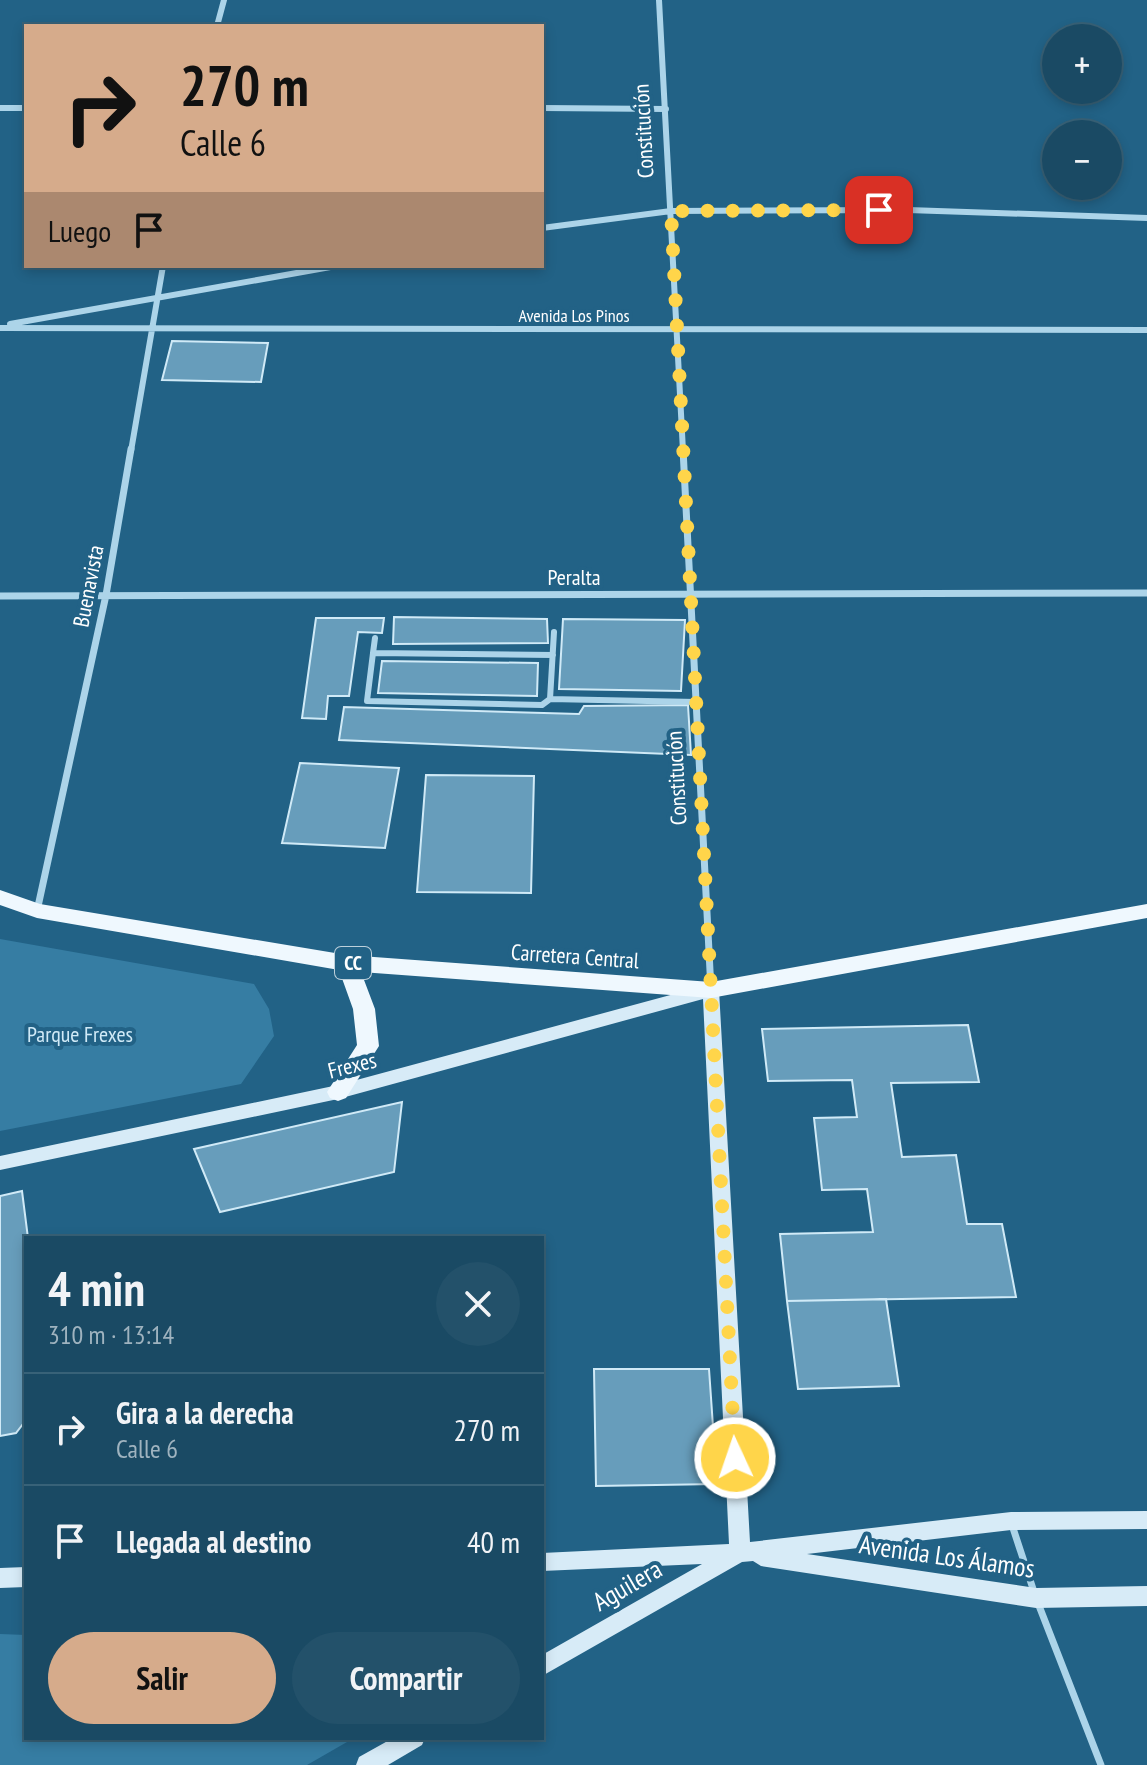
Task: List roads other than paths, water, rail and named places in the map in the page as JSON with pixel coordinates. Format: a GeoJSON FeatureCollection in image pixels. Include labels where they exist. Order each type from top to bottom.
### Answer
{"type":"FeatureCollection","features":[{"type":"Feature","properties":{"kind":"main road","name":"Carretera Central"},"geometry":{"type":"LineString","coordinates":[[0,897],[37,911],[347,963],[711,990],[1147,911]]}},
{"type":"Feature","properties":{"kind":"main road"},"geometry":{"type":"LineString","coordinates":[[338,1092],[368,1046],[364,1009],[347,963]]}},
{"type":"Feature","properties":{"kind":"main road","name":"Frexes"},"geometry":{"type":"LineString","coordinates":[[0,1163],[338,1092],[711,990]]}},
{"type":"Feature","properties":{"kind":"main road","name":"Constitución"},"geometry":{"type":"LineString","coordinates":[[711,990],[740,1553]]}},
{"type":"Feature","properties":{"kind":"main road","name":"Avenida Los Álamos"},"geometry":{"type":"LineString","coordinates":[[544,1562],[740,1553],[1011,1521],[1147,1520]]}},
{"type":"Feature","properties":{"kind":"main road","name":"Avenida Los Álamos"},"geometry":{"type":"LineString","coordinates":[[740,1553],[1036,1598],[1147,1596]]}},
{"type":"Feature","properties":{"kind":"main road","name":"Aguilera"},"geometry":{"type":"LineString","coordinates":[[544,1665],[740,1553]]}},
{"type":"Feature","properties":{"kind":"main road"},"geometry":{"type":"LineString","coordinates":[[0,1578],[24,1577]]}},
{"type":"Feature","properties":{"kind":"main road"},"geometry":{"type":"LineString","coordinates":[[367,1765],[411,1740]]}},
{"type":"Feature","properties":{"kind":"street"},"geometry":{"type":"LineString","coordinates":[[218,24],[224,0]]}},
{"type":"Feature","properties":{"kind":"street","name":"Constitución"},"geometry":{"type":"LineString","coordinates":[[659,0],[711,990]]}},
{"type":"Feature","properties":{"kind":"street"},"geometry":{"type":"LineString","coordinates":[[0,108],[24,108]]}},
{"type":"Feature","properties":{"kind":"street"},"geometry":{"type":"LineString","coordinates":[[544,108],[666,109]]}},
{"type":"Feature","properties":{"kind":"street"},"geometry":{"type":"LineString","coordinates":[[544,228],[671,211],[908,210],[1147,218]]}},
{"type":"Feature","properties":{"kind":"street","name":"Buenavista"},"geometry":{"type":"LineString","coordinates":[[37,911],[106,595],[163,268]]}},
{"type":"Feature","properties":{"kind":"street"},"geometry":{"type":"LineString","coordinates":[[0,327],[325,268]]}},
{"type":"Feature","properties":{"kind":"street","name":"Avenida Los Pinos"},"geometry":{"type":"LineString","coordinates":[[0,327],[1147,330]]}},
{"type":"Feature","properties":{"kind":"street","name":"Peralta"},"geometry":{"type":"LineString","coordinates":[[0,596],[1147,593]]}},
{"type":"Feature","properties":{"kind":"lane"},"geometry":{"type":"LineString","coordinates":[[550,699],[554,632]]}},
{"type":"Feature","properties":{"kind":"lane"},"geometry":{"type":"LineString","coordinates":[[375,638],[367,701],[542,705],[550,699],[696,702]]}},
{"type":"Feature","properties":{"kind":"lane"},"geometry":{"type":"LineString","coordinates":[[373,653],[553,655]]}},
{"type":"Feature","properties":{"kind":"lane"},"geometry":{"type":"LineString","coordinates":[[1011,1521],[1036,1598],[1101,1765]]}},
{"type":"Feature","properties":{"kind":"park label","name":"Parque Frexes"},"geometry":{"type":"Point","coordinates":[80,1034]}}]}
